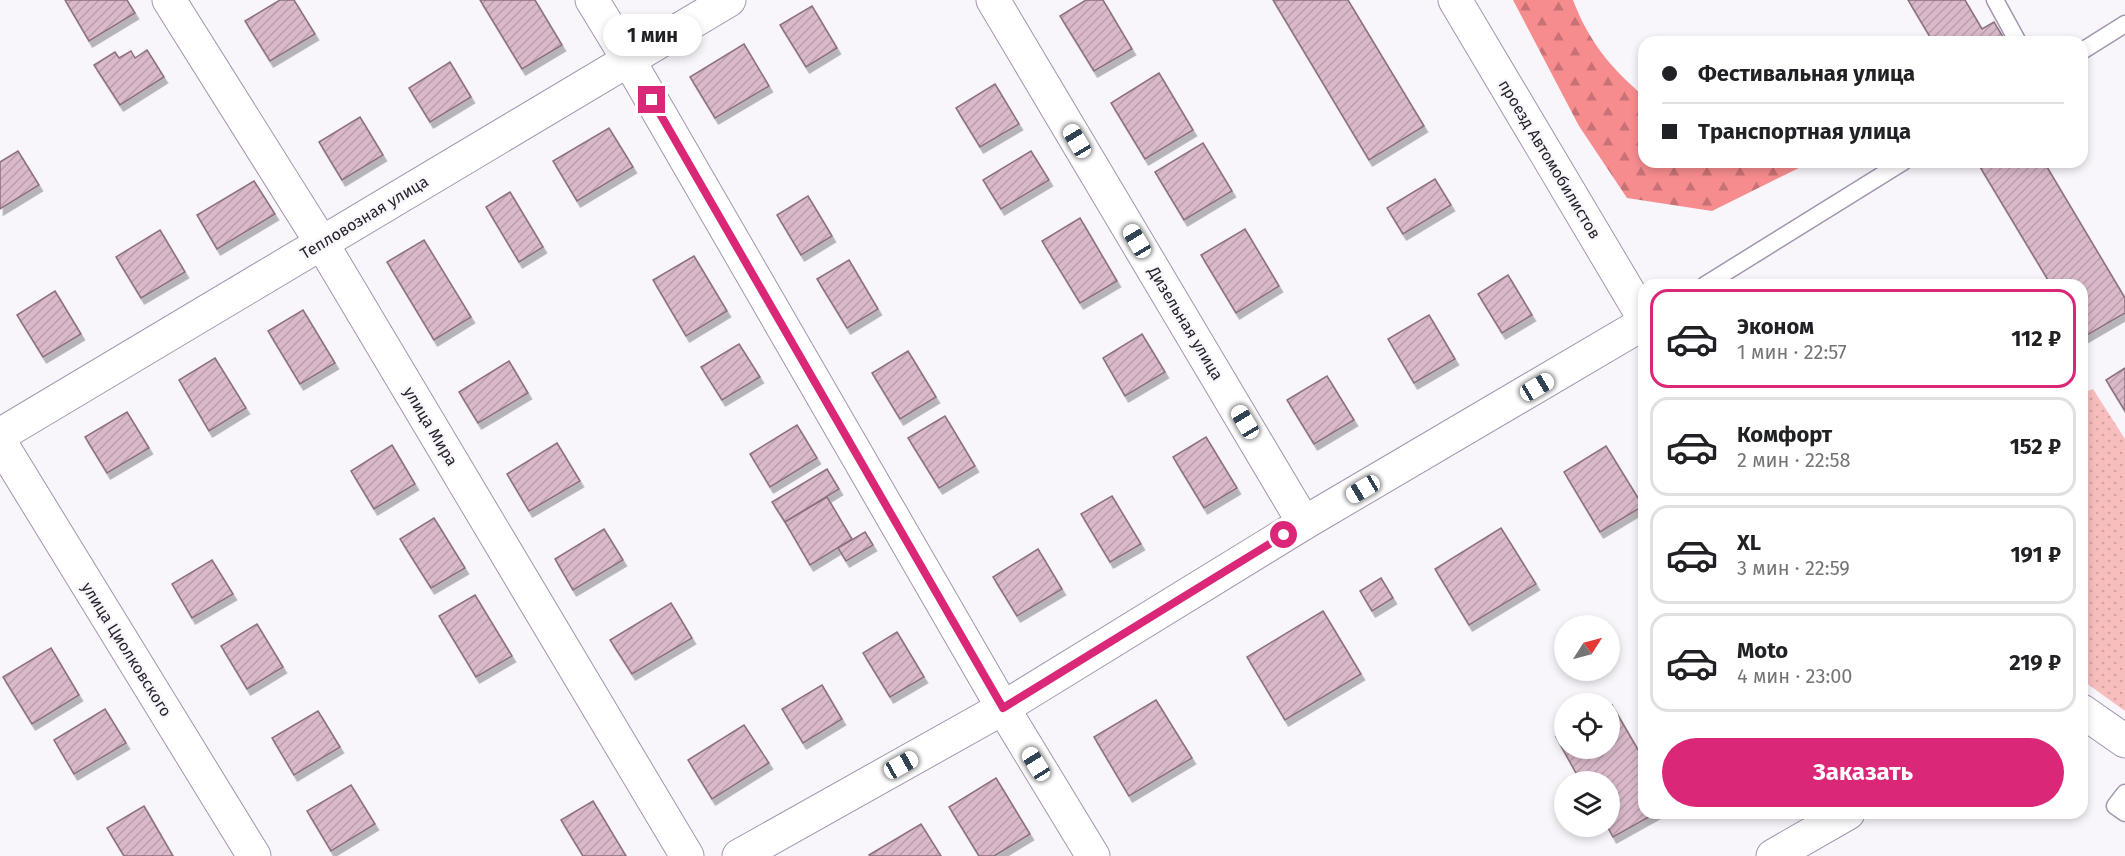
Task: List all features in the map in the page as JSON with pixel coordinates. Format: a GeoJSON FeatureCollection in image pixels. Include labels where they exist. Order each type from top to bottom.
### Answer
{"type":"FeatureCollection","features":[{"type":"Feature","properties":{"kind":"street","name":"улица Мира"},"geometry":{"type":"LineString","coordinates":[[169,0],[321,242],[687,856]]}},
{"type":"Feature","properties":{"kind":"street"},"geometry":{"type":"LineString","coordinates":[[592,0],[1003,708],[1093,856]]}},
{"type":"Feature","properties":{"kind":"street","name":"Тепловозная улица"},"geometry":{"type":"LineString","coordinates":[[0,435],[729,0]]}},
{"type":"Feature","properties":{"kind":"street","name":"Дизельная улица"},"geometry":{"type":"LineString","coordinates":[[993,0],[1305,523]]}},
{"type":"Feature","properties":{"kind":"street","name":"проезд Автомобилистов"},"geometry":{"type":"LineString","coordinates":[[1455,0],[1638,310]]}},
{"type":"Feature","properties":{"kind":"street"},"geometry":{"type":"LineString","coordinates":[[739,856],[1003,708],[1305,523],[1638,324]]}},
{"type":"Feature","properties":{"kind":"street","name":"улица Циолковского"},"geometry":{"type":"LineString","coordinates":[[0,442],[254,856]]}},
{"type":"Feature","properties":{"kind":"street"},"geometry":{"type":"LineString","coordinates":[[2088,715],[2125,741]]}},
{"type":"Feature","properties":{"kind":"street"},"geometry":{"type":"LineString","coordinates":[[1773,856],[1838,819]]}},
{"type":"Feature","properties":{"kind":"lane"},"geometry":{"type":"LineString","coordinates":[[1995,0],[2015,36]]}},
{"type":"Feature","properties":{"kind":"lane"},"geometry":{"type":"LineString","coordinates":[[2088,47],[2125,24]]}},
{"type":"Feature","properties":{"kind":"lane"},"geometry":{"type":"LineString","coordinates":[[1715,279],[1893,168]]}},
{"type":"Feature","properties":{"kind":"lane"},"geometry":{"type":"LineString","coordinates":[[2125,793],[2115,806],[2125,813]]}},
{"type":"Feature","properties":{"kind":"shaded area"},"geometry":{"type":"Polygon","coordinates":[[[2093,389],[2125,439],[2125,711],[2088,684],[2088,391],[2093,389]]]}},
{"type":"Feature","properties":{"kind":"green space"},"geometry":{"type":"Polygon","coordinates":[[[1513,0],[1573,0],[1593,41],[1611,64],[1638,91],[1638,168],[1799,168],[1712,211],[1627,198],[1579,126],[1513,0]]]}},
{"type":"Feature","properties":{"kind":"building"},"geometry":{"type":"Polygon","coordinates":[[[65,0],[127,0],[135,13],[89,41],[65,0]]]}},
{"type":"Feature","properties":{"kind":"building"},"geometry":{"type":"Polygon","coordinates":[[[280,0],[294,0],[315,34],[270,61],[245,21],[280,0]]]}},
{"type":"Feature","properties":{"kind":"building"},"geometry":{"type":"Polygon","coordinates":[[[480,0],[535,0],[562,45],[522,69],[480,0]]]}},
{"type":"Feature","properties":{"kind":"building"},"geometry":{"type":"Polygon","coordinates":[[[1086,0],[1103,0],[1132,49],[1094,71],[1060,16],[1086,0]]]}},
{"type":"Feature","properties":{"kind":"building"},"geometry":{"type":"Polygon","coordinates":[[[1273,0],[1348,0],[1424,126],[1369,160],[1273,0]]]}},
{"type":"Feature","properties":{"kind":"building"},"geometry":{"type":"Polygon","coordinates":[[[1908,0],[1965,0],[1982,29],[1994,22],[2002,36],[1929,36],[1908,0]]]}},
{"type":"Feature","properties":{"kind":"building"},"geometry":{"type":"Polygon","coordinates":[[[812,6],[837,48],[806,67],[780,25],[812,6]]]}},
{"type":"Feature","properties":{"kind":"building"},"geometry":{"type":"Polygon","coordinates":[[[744,44],[769,86],[715,118],[690,77],[744,44]]]}},
{"type":"Feature","properties":{"kind":"building"},"geometry":{"type":"Polygon","coordinates":[[[147,50],[164,77],[120,105],[94,65],[115,52],[119,58],[131,51],[135,58],[147,50]]]}},
{"type":"Feature","properties":{"kind":"building"},"geometry":{"type":"Polygon","coordinates":[[[450,62],[471,97],[430,122],[409,88],[450,62]]]}},
{"type":"Feature","properties":{"kind":"building"},"geometry":{"type":"Polygon","coordinates":[[[1159,73],[1193,130],[1145,159],[1111,103],[1159,73]]]}},
{"type":"Feature","properties":{"kind":"building"},"geometry":{"type":"Polygon","coordinates":[[[995,84],[1019,124],[980,147],[956,108],[995,84]]]}},
{"type":"Feature","properties":{"kind":"building"},"geometry":{"type":"Polygon","coordinates":[[[360,117],[383,155],[342,180],[319,142],[360,117]]]}},
{"type":"Feature","properties":{"kind":"building"},"geometry":{"type":"Polygon","coordinates":[[[609,128],[633,167],[577,201],[553,161],[609,128]]]}},
{"type":"Feature","properties":{"kind":"building"},"geometry":{"type":"Polygon","coordinates":[[[1203,143],[1232,191],[1184,220],[1155,172],[1203,143]]]}},
{"type":"Feature","properties":{"kind":"building"},"geometry":{"type":"Polygon","coordinates":[[[18,151],[39,185],[0,209],[0,162],[18,151]]]}},
{"type":"Feature","properties":{"kind":"building"},"geometry":{"type":"Polygon","coordinates":[[[1031,151],[1049,180],[1001,209],[983,180],[1031,151]]]}},
{"type":"Feature","properties":{"kind":"building"},"geometry":{"type":"Polygon","coordinates":[[[1981,168],[2048,168],[2125,298],[2125,313],[2088,335],[2088,279],[2047,279],[1981,168]]]}},
{"type":"Feature","properties":{"kind":"building"},"geometry":{"type":"Polygon","coordinates":[[[1435,179],[1451,205],[1403,234],[1387,208],[1435,179]]]}},
{"type":"Feature","properties":{"kind":"building"},"geometry":{"type":"Polygon","coordinates":[[[254,181],[275,214],[217,249],[197,215],[254,181]]]}},
{"type":"Feature","properties":{"kind":"building"},"geometry":{"type":"Polygon","coordinates":[[[510,192],[543,247],[519,262],[486,207],[510,192]]]}},
{"type":"Feature","properties":{"kind":"building"},"geometry":{"type":"Polygon","coordinates":[[[808,196],[832,236],[801,255],[777,215],[808,196]]]}},
{"type":"Feature","properties":{"kind":"building"},"geometry":{"type":"Polygon","coordinates":[[[1080,218],[1117,281],[1080,303],[1042,241],[1080,218]]]}},
{"type":"Feature","properties":{"kind":"building"},"geometry":{"type":"Polygon","coordinates":[[[1245,229],[1279,286],[1236,313],[1201,255],[1245,229]]]}},
{"type":"Feature","properties":{"kind":"building"},"geometry":{"type":"Polygon","coordinates":[[[160,230],[185,272],[141,298],[116,257],[160,230]]]}},
{"type":"Feature","properties":{"kind":"building"},"geometry":{"type":"Polygon","coordinates":[[[424,240],[471,317],[434,340],[387,262],[424,240]]]}},
{"type":"Feature","properties":{"kind":"building"},"geometry":{"type":"Polygon","coordinates":[[[694,256],[727,311],[686,336],[653,280],[694,256]]]}},
{"type":"Feature","properties":{"kind":"building"},"geometry":{"type":"Polygon","coordinates":[[[849,260],[878,309],[847,328],[817,279],[849,260]]]}},
{"type":"Feature","properties":{"kind":"building"},"geometry":{"type":"Polygon","coordinates":[[[1508,275],[1532,315],[1502,333],[1478,294],[1508,275]]]}},
{"type":"Feature","properties":{"kind":"building"},"geometry":{"type":"Polygon","coordinates":[[[55,291],[81,334],[43,357],[17,315],[55,291]]]}},
{"type":"Feature","properties":{"kind":"building"},"geometry":{"type":"Polygon","coordinates":[[[303,310],[335,363],[300,384],[268,331],[303,310]]]}},
{"type":"Feature","properties":{"kind":"building"},"geometry":{"type":"Polygon","coordinates":[[[1429,315],[1455,359],[1414,383],[1388,339],[1429,315]]]}},
{"type":"Feature","properties":{"kind":"building"},"geometry":{"type":"Polygon","coordinates":[[[1142,334],[1165,372],[1125,396],[1103,358],[1142,334]]]}},
{"type":"Feature","properties":{"kind":"building"},"geometry":{"type":"Polygon","coordinates":[[[739,344],[760,377],[722,400],[701,367],[739,344]]]}},
{"type":"Feature","properties":{"kind":"building"},"geometry":{"type":"Polygon","coordinates":[[[908,351],[936,397],[900,419],[872,373],[908,351]]]}},
{"type":"Feature","properties":{"kind":"building"},"geometry":{"type":"Polygon","coordinates":[[[215,358],[246,408],[209,431],[179,380],[215,358]]]}},
{"type":"Feature","properties":{"kind":"building"},"geometry":{"type":"Polygon","coordinates":[[[509,361],[528,393],[478,423],[459,392],[509,361]]]}},
{"type":"Feature","properties":{"kind":"building"},"geometry":{"type":"Polygon","coordinates":[[[2125,368],[2125,411],[2106,380],[2125,368]]]}},
{"type":"Feature","properties":{"kind":"building"},"geometry":{"type":"Polygon","coordinates":[[[1327,376],[1354,420],[1314,444],[1287,400],[1327,376]]]}},
{"type":"Feature","properties":{"kind":"building"},"geometry":{"type":"Polygon","coordinates":[[[127,412],[149,448],[107,473],[85,437],[127,412]]]}},
{"type":"Feature","properties":{"kind":"building"},"geometry":{"type":"Polygon","coordinates":[[[945,416],[975,466],[939,488],[908,438],[945,416]]]}},
{"type":"Feature","properties":{"kind":"building"},"geometry":{"type":"Polygon","coordinates":[[[797,425],[817,458],[770,487],[750,454],[797,425]]]}},
{"type":"Feature","properties":{"kind":"building"},"geometry":{"type":"Polygon","coordinates":[[[1206,437],[1237,488],[1204,508],[1173,457],[1206,437]]]}},
{"type":"Feature","properties":{"kind":"building"},"geometry":{"type":"Polygon","coordinates":[[[557,443],[580,481],[529,511],[507,474],[557,443]]]}},
{"type":"Feature","properties":{"kind":"building"},"geometry":{"type":"Polygon","coordinates":[[[392,445],[415,484],[374,509],[351,471],[392,445]]]}},
{"type":"Feature","properties":{"kind":"building"},"geometry":{"type":"Polygon","coordinates":[[[1606,446],[1638,498],[1638,509],[1600,532],[1564,472],[1606,446]]]}},
{"type":"Feature","properties":{"kind":"building"},"geometry":{"type":"Polygon","coordinates":[[[827,469],[839,489],[785,522],[772,502],[827,469]]]}},
{"type":"Feature","properties":{"kind":"building"},"geometry":{"type":"Polygon","coordinates":[[[1112,496],[1141,544],[1110,562],[1081,514],[1112,496]]]}},
{"type":"Feature","properties":{"kind":"building"},"geometry":{"type":"Polygon","coordinates":[[[827,497],[852,539],[810,565],[785,522],[827,497]]]}},
{"type":"Feature","properties":{"kind":"building"},"geometry":{"type":"Polygon","coordinates":[[[434,518],[465,568],[431,588],[400,539],[434,518]]]}},
{"type":"Feature","properties":{"kind":"building"},"geometry":{"type":"Polygon","coordinates":[[[1501,528],[1536,584],[1469,625],[1435,569],[1501,528]]]}},
{"type":"Feature","properties":{"kind":"building"},"geometry":{"type":"Polygon","coordinates":[[[604,529],[623,560],[573,590],[555,559],[604,529]]]}},
{"type":"Feature","properties":{"kind":"building"},"geometry":{"type":"Polygon","coordinates":[[[865,532],[873,545],[846,561],[838,548],[865,532]]]}},
{"type":"Feature","properties":{"kind":"building"},"geometry":{"type":"Polygon","coordinates":[[[1038,549],[1062,589],[1017,616],[993,577],[1038,549]]]}},
{"type":"Feature","properties":{"kind":"building"},"geometry":{"type":"Polygon","coordinates":[[[212,560],[233,594],[192,618],[172,584],[212,560]]]}},
{"type":"Feature","properties":{"kind":"building"},"geometry":{"type":"Polygon","coordinates":[[[1381,578],[1393,598],[1372,611],[1360,591],[1381,578]]]}},
{"type":"Feature","properties":{"kind":"building"},"geometry":{"type":"Polygon","coordinates":[[[475,595],[512,656],[476,677],[439,616],[475,595]]]}},
{"type":"Feature","properties":{"kind":"building"},"geometry":{"type":"Polygon","coordinates":[[[671,603],[692,638],[632,674],[610,640],[671,603]]]}},
{"type":"Feature","properties":{"kind":"building"},"geometry":{"type":"Polygon","coordinates":[[[1323,611],[1361,674],[1285,720],[1247,657],[1323,611]]]}},
{"type":"Feature","properties":{"kind":"building"},"geometry":{"type":"Polygon","coordinates":[[[257,624],[283,667],[247,689],[221,646],[257,624]]]}},
{"type":"Feature","properties":{"kind":"building"},"geometry":{"type":"Polygon","coordinates":[[[897,632],[924,677],[890,697],[863,653],[897,632]]]}},
{"type":"Feature","properties":{"kind":"building"},"geometry":{"type":"Polygon","coordinates":[[[51,648],[79,695],[32,724],[3,677],[51,648]]]}},
{"type":"Feature","properties":{"kind":"building"},"geometry":{"type":"Polygon","coordinates":[[[822,685],[842,719],[803,743],[782,709],[822,685]]]}},
{"type":"Feature","properties":{"kind":"building"},"geometry":{"type":"Polygon","coordinates":[[[1156,700],[1192,758],[1129,796],[1094,737],[1156,700]]]}},
{"type":"Feature","properties":{"kind":"building"},"geometry":{"type":"Polygon","coordinates":[[[105,709],[126,743],[74,774],[54,740],[105,709]]]}},
{"type":"Feature","properties":{"kind":"building"},"geometry":{"type":"Polygon","coordinates":[[[318,711],[340,747],[294,775],[272,738],[318,711]]]}},
{"type":"Feature","properties":{"kind":"building"},"geometry":{"type":"Polygon","coordinates":[[[1620,719],[1638,750],[1638,819],[1645,819],[1620,833],[1620,771],[1575,771],[1568,759],[1620,759],[1620,719]]]}},
{"type":"Feature","properties":{"kind":"building"},"geometry":{"type":"Polygon","coordinates":[[[744,725],[769,763],[712,799],[688,760],[744,725]]]}},
{"type":"Feature","properties":{"kind":"building"},"geometry":{"type":"Polygon","coordinates":[[[996,778],[1030,834],[994,856],[979,856],[949,807],[996,778]]]}},
{"type":"Feature","properties":{"kind":"building"},"geometry":{"type":"Polygon","coordinates":[[[351,785],[375,824],[331,851],[307,811],[351,785]]]}},
{"type":"Feature","properties":{"kind":"building"},"geometry":{"type":"Polygon","coordinates":[[[593,801],[626,856],[583,856],[561,820],[593,801]]]}},
{"type":"Feature","properties":{"kind":"building"},"geometry":{"type":"Polygon","coordinates":[[[144,806],[173,856],[124,856],[107,828],[144,806]]]}},
{"type":"Feature","properties":{"kind":"building"},"geometry":{"type":"Polygon","coordinates":[[[921,824],[941,856],[869,855],[921,824]]]}},
{"type":"Feature","properties":{"kind":"route"},"geometry":{"type":"LineString","coordinates":[[652,100],[1003,708],[1284,535]]}}]}
